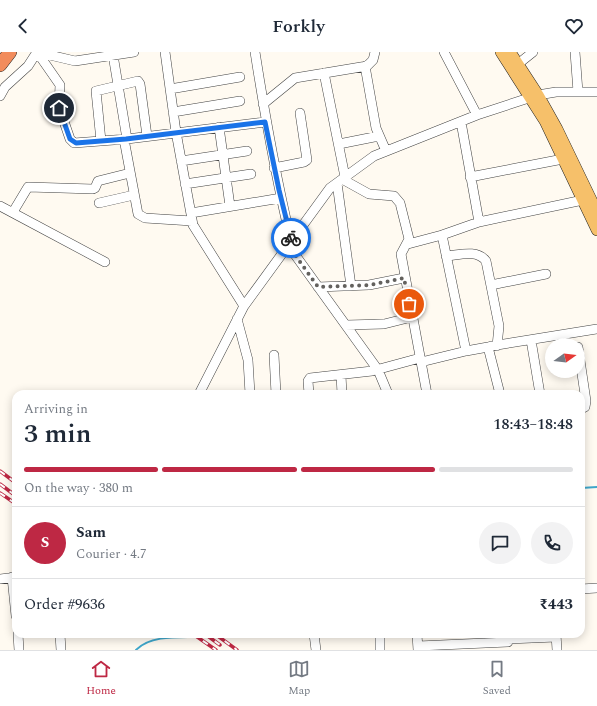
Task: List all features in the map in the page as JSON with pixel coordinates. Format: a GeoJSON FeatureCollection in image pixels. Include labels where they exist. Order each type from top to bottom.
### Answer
{"type":"FeatureCollection","features":[{"type":"Feature","properties":{"kind":"highway"},"geometry":{"type":"LineString","coordinates":[[0,65],[10,52]]}},
{"type":"Feature","properties":{"kind":"main road"},"geometry":{"type":"LineString","coordinates":[[501,52],[557,129],[597,212]]}},
{"type":"Feature","properties":{"kind":"main road"},"geometry":{"type":"LineString","coordinates":[[510,52],[518,64],[534,96],[597,230]]}},
{"type":"Feature","properties":{"kind":"street"},"geometry":{"type":"LineString","coordinates":[[37,52],[75,61],[94,55],[113,55],[134,52]]}},
{"type":"Feature","properties":{"kind":"street"},"geometry":{"type":"LineString","coordinates":[[37,52],[60,85],[59,108],[71,141],[76,143],[125,139],[265,122]]}},
{"type":"Feature","properties":{"kind":"street"},"geometry":{"type":"LineString","coordinates":[[0,96],[5,87],[28,66],[37,52]]}},
{"type":"Feature","properties":{"kind":"street"},"geometry":{"type":"LineString","coordinates":[[164,52],[191,217],[244,306]]}},
{"type":"Feature","properties":{"kind":"street"},"geometry":{"type":"LineString","coordinates":[[256,52],[265,122],[290,243],[318,287],[378,370],[386,390]]}},
{"type":"Feature","properties":{"kind":"street"},"geometry":{"type":"LineString","coordinates":[[263,104],[295,78],[365,66],[371,63],[375,52]]}},
{"type":"Feature","properties":{"kind":"street"},"geometry":{"type":"LineString","coordinates":[[444,52],[477,115]]}},
{"type":"Feature","properties":{"kind":"street"},"geometry":{"type":"LineString","coordinates":[[518,64],[533,52]]}},
{"type":"Feature","properties":{"kind":"street"},"geometry":{"type":"LineString","coordinates":[[575,52],[578,92]]}},
{"type":"Feature","properties":{"kind":"street"},"geometry":{"type":"LineString","coordinates":[[113,55],[130,173],[138,214],[145,218],[191,217],[230,206],[281,198]]}},
{"type":"Feature","properties":{"kind":"street"},"geometry":{"type":"LineString","coordinates":[[365,66],[376,128],[386,151]]}},
{"type":"Feature","properties":{"kind":"street"},"geometry":{"type":"LineString","coordinates":[[324,73],[339,144],[351,286]]}},
{"type":"Feature","properties":{"kind":"street"},"geometry":{"type":"LineString","coordinates":[[170,89],[240,77]]}},
{"type":"Feature","properties":{"kind":"street"},"geometry":{"type":"LineString","coordinates":[[101,141],[95,92],[97,90],[118,85],[140,83],[148,136]]}},
{"type":"Feature","properties":{"kind":"street"},"geometry":{"type":"LineString","coordinates":[[201,390],[244,306],[330,188],[374,156],[477,115],[534,96],[556,92],[597,92]]}},
{"type":"Feature","properties":{"kind":"street"},"geometry":{"type":"LineString","coordinates":[[173,112],[240,101]]}},
{"type":"Feature","properties":{"kind":"street"},"geometry":{"type":"LineString","coordinates":[[274,168],[304,162],[307,160],[300,113]]}},
{"type":"Feature","properties":{"kind":"street"},"geometry":{"type":"LineString","coordinates":[[461,122],[479,222]]}},
{"type":"Feature","properties":{"kind":"street"},"geometry":{"type":"LineString","coordinates":[[219,127],[230,206]]}},
{"type":"Feature","properties":{"kind":"street"},"geometry":{"type":"LineString","coordinates":[[339,144],[379,136]]}},
{"type":"Feature","properties":{"kind":"street"},"geometry":{"type":"LineString","coordinates":[[181,161],[247,151]]}},
{"type":"Feature","properties":{"kind":"street"},"geometry":{"type":"LineString","coordinates":[[470,178],[563,159]]}},
{"type":"Feature","properties":{"kind":"street"},"geometry":{"type":"LineString","coordinates":[[13,212],[28,187],[93,189],[98,181],[130,173]]}},
{"type":"Feature","properties":{"kind":"street"},"geometry":{"type":"LineString","coordinates":[[185,184],[251,174]]}},
{"type":"Feature","properties":{"kind":"street"},"geometry":{"type":"LineString","coordinates":[[341,180],[369,194],[397,197],[400,203],[410,240],[401,252],[404,278],[426,390]]}},
{"type":"Feature","properties":{"kind":"street"},"geometry":{"type":"LineString","coordinates":[[99,203],[134,196]]}},
{"type":"Feature","properties":{"kind":"street"},"geometry":{"type":"LineString","coordinates":[[408,244],[442,235],[479,222],[583,200]]}},
{"type":"Feature","properties":{"kind":"street"},"geometry":{"type":"LineString","coordinates":[[0,206],[105,262]]}},
{"type":"Feature","properties":{"kind":"street"},"geometry":{"type":"LineString","coordinates":[[442,235],[466,351]]}},
{"type":"Feature","properties":{"kind":"street"},"geometry":{"type":"LineString","coordinates":[[446,256],[480,255],[486,261],[499,326],[493,346],[499,390]]}},
{"type":"Feature","properties":{"kind":"street"},"geometry":{"type":"LineString","coordinates":[[491,286],[546,274]]}},
{"type":"Feature","properties":{"kind":"street"},"geometry":{"type":"LineString","coordinates":[[318,287],[370,285],[404,278]]}},
{"type":"Feature","properties":{"kind":"street"},"geometry":{"type":"LineString","coordinates":[[346,325],[384,324],[412,317]]}},
{"type":"Feature","properties":{"kind":"street"},"geometry":{"type":"LineString","coordinates":[[237,319],[248,360],[250,390]]}},
{"type":"Feature","properties":{"kind":"street"},"geometry":{"type":"LineString","coordinates":[[309,390],[308,381],[310,378],[378,370],[466,351],[597,329]]}},
{"type":"Feature","properties":{"kind":"street"},"geometry":{"type":"LineString","coordinates":[[576,332],[577,338]]}},
{"type":"Feature","properties":{"kind":"street"},"geometry":{"type":"LineString","coordinates":[[531,340],[539,390]]}},
{"type":"Feature","properties":{"kind":"street"},"geometry":{"type":"LineString","coordinates":[[274,355],[276,390]]}},
{"type":"Feature","properties":{"kind":"street"},"geometry":{"type":"LineString","coordinates":[[341,375],[342,390]]}},
{"type":"Feature","properties":{"kind":"street"},"geometry":{"type":"LineString","coordinates":[[583,378],[584,390]]}},
{"type":"Feature","properties":{"kind":"street"},"geometry":{"type":"LineString","coordinates":[[585,394],[585,407]]}},
{"type":"Feature","properties":{"kind":"street"},"geometry":{"type":"LineString","coordinates":[[0,579],[12,577]]}},
{"type":"Feature","properties":{"kind":"street"},"geometry":{"type":"LineString","coordinates":[[585,588],[597,588]]}},
{"type":"Feature","properties":{"kind":"street"},"geometry":{"type":"LineString","coordinates":[[18,638],[20,650]]}},
{"type":"Feature","properties":{"kind":"street"},"geometry":{"type":"LineString","coordinates":[[60,638],[61,650]]}},
{"type":"Feature","properties":{"kind":"street"},"geometry":{"type":"LineString","coordinates":[[314,638],[316,650]]}},
{"type":"Feature","properties":{"kind":"street"},"geometry":{"type":"LineString","coordinates":[[380,638],[380,650]]}},
{"type":"Feature","properties":{"kind":"street"},"geometry":{"type":"LineString","coordinates":[[417,638],[418,648],[469,647],[537,638]]}},
{"type":"Feature","properties":{"kind":"street"},"geometry":{"type":"LineString","coordinates":[[556,638],[557,650]]}},
{"type":"Feature","properties":{"kind":"waterway"},"geometry":{"type":"LineString","coordinates":[[585,488],[597,487]]}},
{"type":"Feature","properties":{"kind":"waterway"},"geometry":{"type":"LineString","coordinates":[[136,650],[147,642],[168,638]]}},
{"type":"Feature","properties":{"kind":"railway"},"geometry":{"type":"LineString","coordinates":[[0,471],[12,480]]}},
{"type":"Feature","properties":{"kind":"railway"},"geometry":{"type":"LineString","coordinates":[[0,484],[12,493]]}},
{"type":"Feature","properties":{"kind":"railway"},"geometry":{"type":"LineString","coordinates":[[0,493],[12,501]]}},
{"type":"Feature","properties":{"kind":"railway"},"geometry":{"type":"LineString","coordinates":[[199,638],[216,650]]}},
{"type":"Feature","properties":{"kind":"railway"},"geometry":{"type":"LineString","coordinates":[[210,638],[220,645]]}},
{"type":"Feature","properties":{"kind":"railway"},"geometry":{"type":"LineString","coordinates":[[220,638],[237,650]]}},
{"type":"Feature","properties":{"kind":"way so far"},"geometry":{"type":"LineString","coordinates":[[291,238],[288,245],[318,287],[370,285],[404,278],[409,304]]}},
{"type":"Feature","properties":{"kind":"route"},"geometry":{"type":"LineString","coordinates":[[59,108],[70,139],[72,142],[76,143],[126,139],[265,122],[279,190],[291,238]]}}]}
